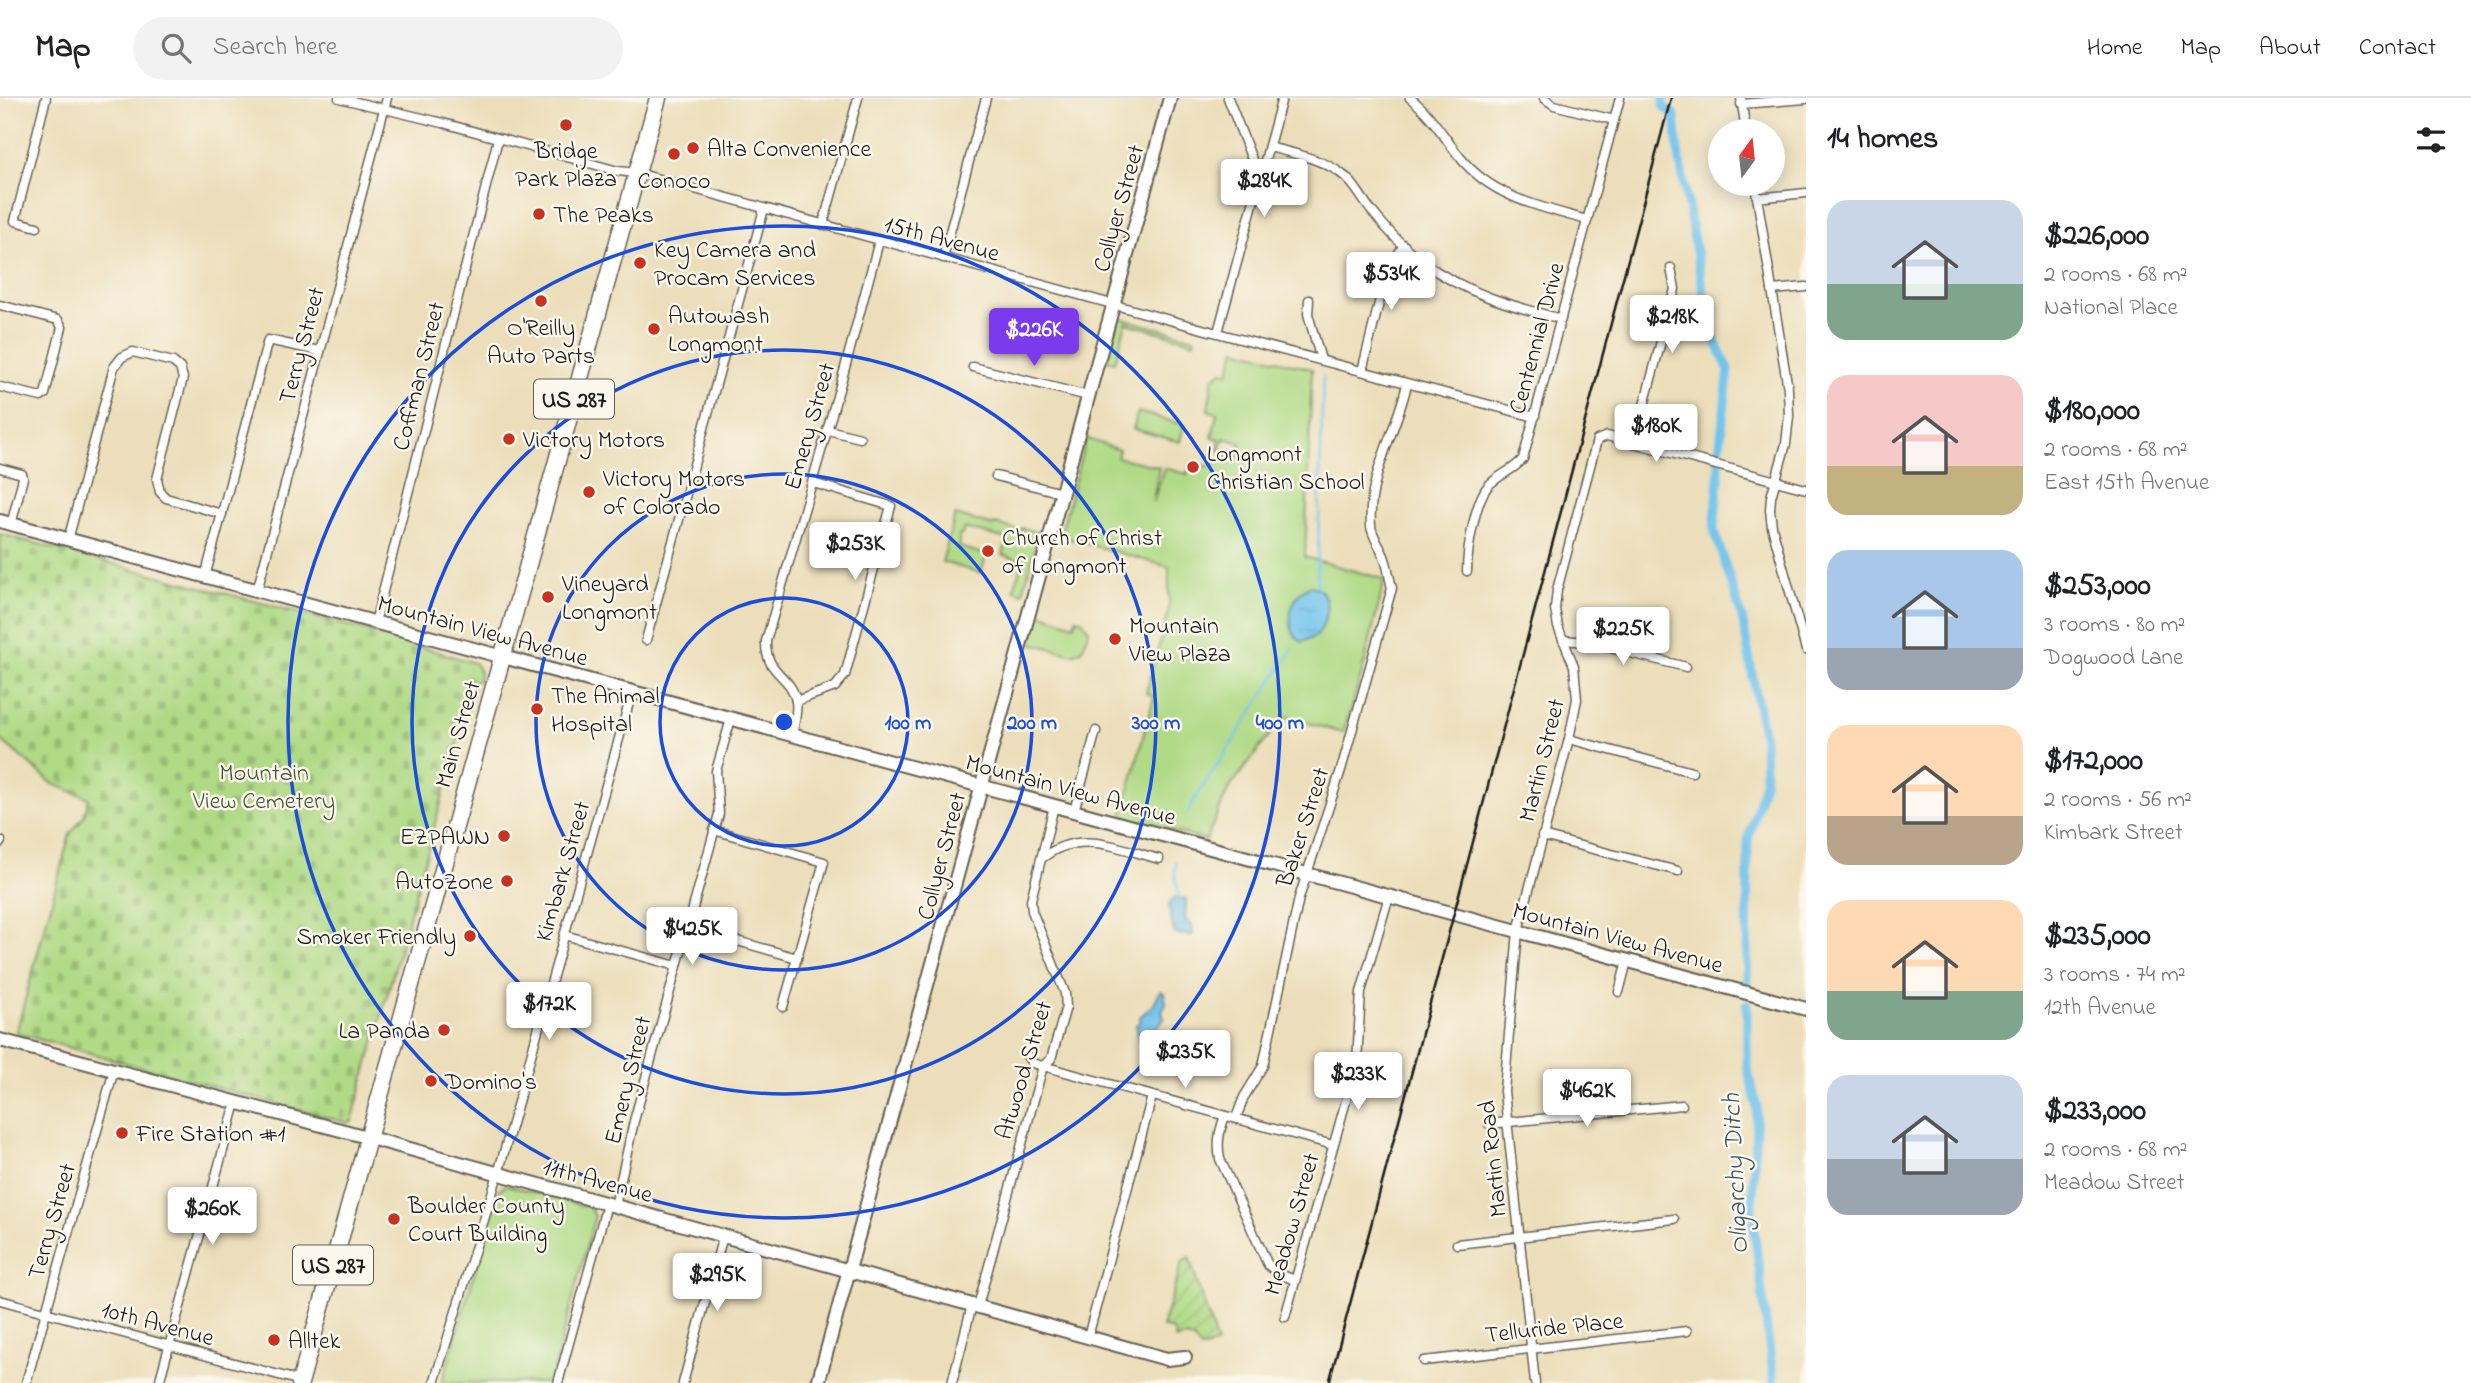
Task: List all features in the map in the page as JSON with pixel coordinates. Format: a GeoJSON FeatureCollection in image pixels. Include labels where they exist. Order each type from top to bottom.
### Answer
{"type":"FeatureCollection","features":[{"type":"Feature","properties":{"kind":"highway","name":"Main Street"},"geometry":{"type":"LineString","coordinates":[[302,1382],[657,98]]}},
{"type":"Feature","properties":{"kind":"street"},"geometry":{"type":"LineString","coordinates":[[37,227],[15,221],[46,98]]}},
{"type":"Feature","properties":{"kind":"street","name":"15th Avenue"},"geometry":{"type":"LineString","coordinates":[[339,98],[637,173],[879,241],[1535,417]]}},
{"type":"Feature","properties":{"kind":"street","name":"Terry Street"},"geometry":{"type":"LineString","coordinates":[[257,591],[387,98]]}},
{"type":"Feature","properties":{"kind":"street"},"geometry":{"type":"LineString","coordinates":[[823,225],[858,98]]}},
{"type":"Feature","properties":{"kind":"street"},"geometry":{"type":"LineString","coordinates":[[943,258],[986,98]]}},
{"type":"Feature","properties":{"kind":"street","name":"Collyer Street"},"geometry":{"type":"LineString","coordinates":[[818,1383],[1170,98]]}},
{"type":"Feature","properties":{"kind":"street"},"geometry":{"type":"LineString","coordinates":[[1228,98],[1260,180]]}},
{"type":"Feature","properties":{"kind":"street"},"geometry":{"type":"LineString","coordinates":[[1218,332],[1282,98]]}},
{"type":"Feature","properties":{"kind":"street"},"geometry":{"type":"LineString","coordinates":[[1410,98],[1435,123],[1466,165],[1483,181],[1526,203],[1587,220]]}},
{"type":"Feature","properties":{"kind":"street"},"geometry":{"type":"LineString","coordinates":[[1544,98],[1554,105],[1614,120]]}},
{"type":"Feature","properties":{"kind":"street","name":"Centennial Drive"},"geometry":{"type":"LineString","coordinates":[[1467,570],[1467,549],[1483,493],[1491,483],[1510,472],[1523,459],[1620,98]]}},
{"type":"Feature","properties":{"kind":"street"},"geometry":{"type":"LineString","coordinates":[[1744,119],[1741,101],[1806,99]]}},
{"type":"Feature","properties":{"kind":"street","name":"Coffman Street"},"geometry":{"type":"LineString","coordinates":[[375,623],[498,139]]}},
{"type":"Feature","properties":{"kind":"street"},"geometry":{"type":"LineString","coordinates":[[1269,147],[1323,163],[1338,171],[1350,181],[1384,226],[1440,274],[1467,289],[1503,303],[1560,319]]}},
{"type":"Feature","properties":{"kind":"street"},"geometry":{"type":"LineString","coordinates":[[1806,193],[1757,198],[1787,375],[1789,416],[1786,444],[1771,497],[1772,527],[1806,650]]}},
{"type":"Feature","properties":{"kind":"street"},"geometry":{"type":"LineString","coordinates":[[646,640],[765,209]]}},
{"type":"Feature","properties":{"kind":"street","name":"Emery Street"},"geometry":{"type":"LineString","coordinates":[[796,701],[787,682],[769,663],[766,641],[828,430],[879,241]]}},
{"type":"Feature","properties":{"kind":"street"},"geometry":{"type":"LineString","coordinates":[[1362,371],[1387,271],[1404,245]]}},
{"type":"Feature","properties":{"kind":"street"},"geometry":{"type":"LineString","coordinates":[[1671,268],[1675,289],[1634,443],[1806,489]]}},
{"type":"Feature","properties":{"kind":"street"},"geometry":{"type":"LineString","coordinates":[[1772,290],[1806,287]]}},
{"type":"Feature","properties":{"kind":"street"},"geometry":{"type":"LineString","coordinates":[[1309,300],[1308,314],[1321,360]]}},
{"type":"Feature","properties":{"kind":"street"},"geometry":{"type":"LineString","coordinates":[[0,305],[58,320],[62,327],[41,397],[0,387]]}},
{"type":"Feature","properties":{"kind":"street"},"geometry":{"type":"LineString","coordinates":[[205,577],[268,340],[319,351]]}},
{"type":"Feature","properties":{"kind":"street"},"geometry":{"type":"LineString","coordinates":[[68,540],[114,367],[122,357],[133,352],[173,362],[182,372],[183,378],[157,474],[160,492],[166,498],[222,514]]}},
{"type":"Feature","properties":{"kind":"street"},"geometry":{"type":"LineString","coordinates":[[973,367],[1088,396]]}},
{"type":"Feature","properties":{"kind":"street","name":"Baker Street"},"geometry":{"type":"LineString","coordinates":[[1236,1118],[1244,1097],[1263,1066],[1299,898],[1341,770],[1392,588],[1385,559],[1371,529],[1371,497],[1391,429],[1402,410],[1407,384]]}},
{"type":"Feature","properties":{"kind":"street"},"geometry":{"type":"LineString","coordinates":[[828,430],[860,438]]}},
{"type":"Feature","properties":{"kind":"street","name":"Martin Street"},"geometry":{"type":"LineString","coordinates":[[1518,931],[1569,739],[1577,699],[1578,682],[1555,608],[1557,590],[1597,440],[1607,436],[1634,443]]}},
{"type":"Feature","properties":{"kind":"street"},"geometry":{"type":"LineString","coordinates":[[0,468],[22,474],[23,478],[6,523]]}},
{"type":"Feature","properties":{"kind":"street"},"geometry":{"type":"LineString","coordinates":[[996,476],[1062,493]]}},
{"type":"Feature","properties":{"kind":"street"},"geometry":{"type":"LineString","coordinates":[[792,735],[796,701],[835,687],[845,676],[891,506],[813,483]]}},
{"type":"Feature","properties":{"kind":"street","name":"Mountain View Avenue"},"geometry":{"type":"LineString","coordinates":[[6,523],[1806,1007]]}},
{"type":"Feature","properties":{"kind":"street"},"geometry":{"type":"LineString","coordinates":[[1796,608],[1806,606]]}},
{"type":"Feature","properties":{"kind":"street"},"geometry":{"type":"LineString","coordinates":[[1563,640],[1587,642],[1686,667]]}},
{"type":"Feature","properties":{"kind":"street","name":"Kimbark Street"},"geometry":{"type":"LineString","coordinates":[[434,1383],[498,1174],[632,692]]}},
{"type":"Feature","properties":{"kind":"street","name":"Emery Street"},"geometry":{"type":"LineString","coordinates":[[558,1383],[611,1205],[719,814],[716,771],[731,719]]}},
{"type":"Feature","properties":{"kind":"street"},"geometry":{"type":"LineString","coordinates":[[1073,811],[1096,731]]}},
{"type":"Feature","properties":{"kind":"street"},"geometry":{"type":"LineString","coordinates":[[1569,739],[1692,772]]}},
{"type":"Feature","properties":{"kind":"street","name":"Atwood Street"},"geometry":{"type":"LineString","coordinates":[[952,1383],[1043,1066],[1051,1059],[1066,1007],[1061,980],[1032,911],[1031,900],[1054,806]]}},
{"type":"Feature","properties":{"kind":"street"},"geometry":{"type":"LineString","coordinates":[[714,830],[824,862],[783,1007]]}},
{"type":"Feature","properties":{"kind":"street"},"geometry":{"type":"LineString","coordinates":[[1542,836],[1678,871]]}},
{"type":"Feature","properties":{"kind":"street"},"geometry":{"type":"LineString","coordinates":[[1041,859],[1052,850],[1080,841],[1096,842],[1159,859]]}},
{"type":"Feature","properties":{"kind":"street","name":"Meadow Street"},"geometry":{"type":"LineString","coordinates":[[1285,1317],[1357,1062],[1361,992],[1389,897]]}},
{"type":"Feature","properties":{"kind":"street"},"geometry":{"type":"LineString","coordinates":[[688,927],[797,958]]}},
{"type":"Feature","properties":{"kind":"street","name":"Martin Road"},"geometry":{"type":"LineString","coordinates":[[1518,931],[1505,1066],[1506,1123],[1535,1383]]}},
{"type":"Feature","properties":{"kind":"street"},"geometry":{"type":"LineString","coordinates":[[564,935],[677,966]]}},
{"type":"Feature","properties":{"kind":"street"},"geometry":{"type":"LineString","coordinates":[[1619,992],[1627,961]]}},
{"type":"Feature","properties":{"kind":"street","name":"11th Avenue"},"geometry":{"type":"LineString","coordinates":[[0,1040],[368,1138],[1167,1359],[1185,1357]]}},
{"type":"Feature","properties":{"kind":"street"},"geometry":{"type":"LineString","coordinates":[[1025,1053],[1032,1063],[1333,1146]]}},
{"type":"Feature","properties":{"kind":"street","name":"Terry Street"},"geometry":{"type":"LineString","coordinates":[[26,1383],[114,1070]]}},
{"type":"Feature","properties":{"kind":"street"},"geometry":{"type":"LineString","coordinates":[[1088,1337],[1152,1096]]}},
{"type":"Feature","properties":{"kind":"street"},"geometry":{"type":"LineString","coordinates":[[159,1383],[236,1103]]}},
{"type":"Feature","properties":{"kind":"street"},"geometry":{"type":"LineString","coordinates":[[1489,1124],[1682,1105]]}},
{"type":"Feature","properties":{"kind":"street"},"geometry":{"type":"LineString","coordinates":[[1225,1116],[1219,1133],[1220,1159],[1268,1265],[1274,1272],[1295,1280]]}},
{"type":"Feature","properties":{"kind":"street"},"geometry":{"type":"LineString","coordinates":[[1457,1244],[1674,1219]]}},
{"type":"Feature","properties":{"kind":"street"},"geometry":{"type":"LineString","coordinates":[[683,1383],[723,1236]]}},
{"type":"Feature","properties":{"kind":"street","name":"10th Avenue"},"geometry":{"type":"LineString","coordinates":[[0,1300],[302,1382]]}},
{"type":"Feature","properties":{"kind":"street","name":"Telluride Place"},"geometry":{"type":"LineString","coordinates":[[1424,1361],[1687,1331]]}},
{"type":"Feature","properties":{"kind":"green space"},"geometry":{"type":"Polygon","coordinates":[[[1119,318],[1195,338],[1194,342],[1126,323],[1115,362],[1107,360],[1119,318]]]}},
{"type":"Feature","properties":{"kind":"green space"},"geometry":{"type":"Polygon","coordinates":[[[1236,349],[1312,369],[1305,557],[1383,579],[1383,587],[1362,673],[1343,733],[1284,716],[1228,790],[1206,840],[1122,817],[1154,696],[1146,693],[1169,609],[1169,567],[1060,536],[1086,438],[1119,450],[1117,457],[1159,467],[1153,502],[1164,468],[1187,474],[1192,462],[1212,467],[1214,461],[1219,462],[1221,454],[1237,458],[1241,443],[1224,438],[1220,451],[1218,450],[1220,439],[1212,437],[1217,413],[1208,410],[1213,378],[1222,371],[1229,372],[1236,349]]]}},
{"type":"Feature","properties":{"kind":"green space"},"geometry":{"type":"Polygon","coordinates":[[[1138,412],[1184,425],[1180,442],[1133,429],[1138,412]]]}},
{"type":"Feature","properties":{"kind":"green space"},"geometry":{"type":"Polygon","coordinates":[[[955,515],[994,526],[995,524],[1021,531],[1022,528],[1039,533],[1023,593],[1014,590],[1022,561],[1003,555],[1007,539],[964,528],[962,535],[959,535],[959,547],[986,555],[982,571],[980,573],[942,562],[955,515]]]}},
{"type":"Feature","properties":{"kind":"green space","name":"Mountain View Cemetery"},"geometry":{"type":"Polygon","coordinates":[[[0,534],[368,631],[475,663],[480,672],[478,681],[475,681],[352,1121],[348,1123],[16,1033],[70,834],[84,816],[89,798],[53,784],[0,739],[0,534]]]}},
{"type":"Feature","properties":{"kind":"green space"},"geometry":{"type":"Polygon","coordinates":[[[1039,613],[1074,625],[1076,618],[1082,620],[1089,630],[1082,650],[1073,654],[1031,643],[1039,613]]]}},
{"type":"Feature","properties":{"kind":"green space"},"geometry":{"type":"Polygon","coordinates":[[[507,1185],[589,1207],[595,1216],[550,1383],[442,1383],[499,1189],[507,1185]]]}},
{"type":"Feature","properties":{"kind":"green space"},"geometry":{"type":"Polygon","coordinates":[[[1189,1257],[1217,1344],[1201,1349],[1190,1338],[1176,1340],[1173,1330],[1162,1327],[1182,1263],[1189,1257]]]}},
{"type":"Feature","properties":{"kind":"water"},"geometry":{"type":"Polygon","coordinates":[[[1309,586],[1322,593],[1326,614],[1317,636],[1302,642],[1292,629],[1291,613],[1297,597],[1309,586]]]}},
{"type":"Feature","properties":{"kind":"water"},"geometry":{"type":"Polygon","coordinates":[[[1175,897],[1186,899],[1185,920],[1192,925],[1193,935],[1175,934],[1169,904],[1175,897]]]}},
{"type":"Feature","properties":{"kind":"water"},"geometry":{"type":"Polygon","coordinates":[[[1160,991],[1164,993],[1166,1003],[1162,1012],[1164,1018],[1156,1029],[1155,1047],[1147,1051],[1141,1047],[1136,1025],[1140,1022],[1140,1017],[1154,1004],[1160,991]]]}},
{"type":"Feature","properties":{"kind":"waterway","name":"Oligarchy Ditch"},"geometry":{"type":"LineString","coordinates":[[1664,98],[1663,106],[1675,115],[1678,150],[1710,330],[1729,370],[1719,452],[1714,529],[1742,617],[1764,738],[1765,779],[1748,840],[1747,981]]}},
{"type":"Feature","properties":{"kind":"waterway"},"geometry":{"type":"LineString","coordinates":[[1317,586],[1323,377]]}},
{"type":"Feature","properties":{"kind":"waterway"},"geometry":{"type":"LineString","coordinates":[[1188,813],[1293,649]]}},
{"type":"Feature","properties":{"kind":"waterway"},"geometry":{"type":"LineString","coordinates":[[1176,861],[1179,897]]}},
{"type":"Feature","properties":{"kind":"waterway","name":"Oligarchy Ditch"},"geometry":{"type":"LineString","coordinates":[[1747,1004],[1747,1066],[1757,1106],[1752,1213],[1774,1383]]}},
{"type":"Feature","properties":{"kind":"railway"},"geometry":{"type":"LineString","coordinates":[[1329,1383],[1671,98]]}},
{"type":"Feature","properties":{"kind":"place","name":"Bridge Park Plaza"},"geometry":{"type":"Point","coordinates":[566,125]}},
{"type":"Feature","properties":{"kind":"place","name":"Alta Convenience"},"geometry":{"type":"Point","coordinates":[693,148]}},
{"type":"Feature","properties":{"kind":"place","name":"Conoco"},"geometry":{"type":"Point","coordinates":[674,154]}},
{"type":"Feature","properties":{"kind":"place","name":"The Peaks"},"geometry":{"type":"Point","coordinates":[539,214]}},
{"type":"Feature","properties":{"kind":"place","name":"Key Camera and Procam Services"},"geometry":{"type":"Point","coordinates":[640,263]}},
{"type":"Feature","properties":{"kind":"place","name":"O'Reilly Auto Parts"},"geometry":{"type":"Point","coordinates":[541,301]}},
{"type":"Feature","properties":{"kind":"place","name":"Autowash Longmont"},"geometry":{"type":"Point","coordinates":[654,329]}},
{"type":"Feature","properties":{"kind":"place","name":"Victory Motors"},"geometry":{"type":"Point","coordinates":[509,439]}},
{"type":"Feature","properties":{"kind":"place","name":"Longmont Christian School"},"geometry":{"type":"Point","coordinates":[1193,467]}},
{"type":"Feature","properties":{"kind":"place","name":"Victory Motors of Colorado"},"geometry":{"type":"Point","coordinates":[589,492]}},
{"type":"Feature","properties":{"kind":"place","name":"Church of Christ of Longmont"},"geometry":{"type":"Point","coordinates":[988,551]}},
{"type":"Feature","properties":{"kind":"place","name":"Vineyard Longmont"},"geometry":{"type":"Point","coordinates":[548,597]}},
{"type":"Feature","properties":{"kind":"place","name":"Mountain View Plaza"},"geometry":{"type":"Point","coordinates":[1115,639]}},
{"type":"Feature","properties":{"kind":"place","name":"The Animal Hospital"},"geometry":{"type":"Point","coordinates":[537,709]}},
{"type":"Feature","properties":{"kind":"place","name":"EZPAWN"},"geometry":{"type":"Point","coordinates":[504,836]}},
{"type":"Feature","properties":{"kind":"place","name":"AutoZone"},"geometry":{"type":"Point","coordinates":[507,881]}},
{"type":"Feature","properties":{"kind":"place","name":"Smoker Friendly"},"geometry":{"type":"Point","coordinates":[470,936]}},
{"type":"Feature","properties":{"kind":"place","name":"La Panda"},"geometry":{"type":"Point","coordinates":[444,1030]}},
{"type":"Feature","properties":{"kind":"place","name":"Domino's"},"geometry":{"type":"Point","coordinates":[431,1081]}},
{"type":"Feature","properties":{"kind":"place","name":"Fire Station #1"},"geometry":{"type":"Point","coordinates":[122,1133]}},
{"type":"Feature","properties":{"kind":"place","name":"Boulder County Court Building"},"geometry":{"type":"Point","coordinates":[394,1219]}},
{"type":"Feature","properties":{"kind":"place","name":"Alltek"},"geometry":{"type":"Point","coordinates":[274,1340]}}]}
